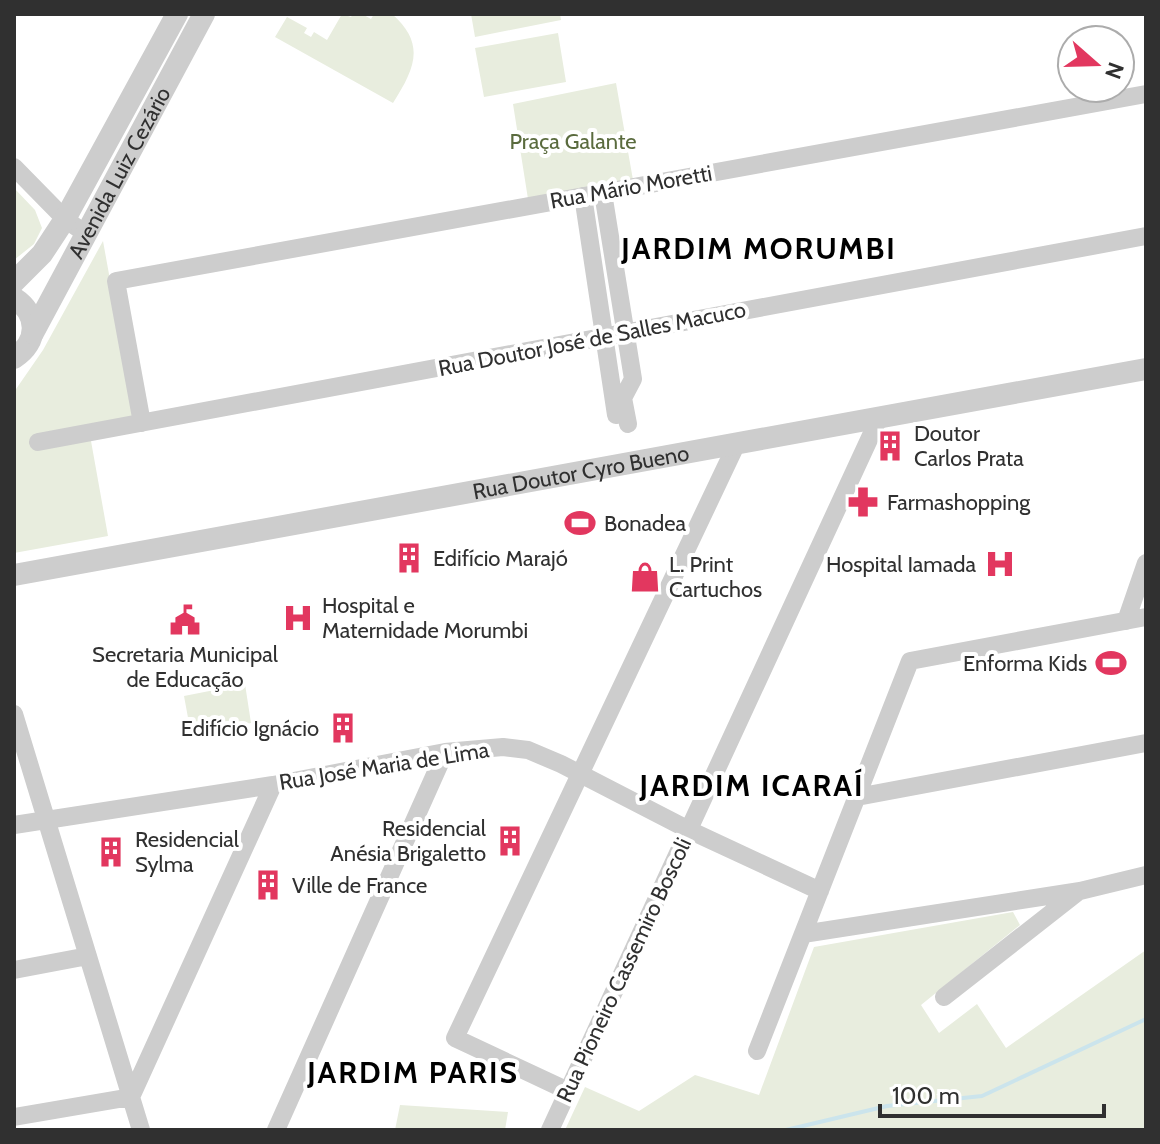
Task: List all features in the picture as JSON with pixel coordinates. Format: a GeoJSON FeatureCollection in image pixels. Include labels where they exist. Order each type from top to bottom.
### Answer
{"type":"FeatureCollection","features":[{"type":"Feature","properties":{"kind":"street","name":"Avenida Luiz Cezário"},"geometry":{"type":"LineString","coordinates":[[14,282],[42,254],[65,219],[177,14]]}},
{"type":"Feature","properties":{"kind":"street","name":"Avenida Luiz Cezário"},"geometry":{"type":"LineString","coordinates":[[15,359],[28,345],[204,14]]}},
{"type":"Feature","properties":{"kind":"street","name":"Rua Mário Moretti"},"geometry":{"type":"LineString","coordinates":[[142,423],[116,281],[1146,94]]}},
{"type":"Feature","properties":{"kind":"street"},"geometry":{"type":"LineString","coordinates":[[14,167],[65,219],[86,234]]}},
{"type":"Feature","properties":{"kind":"street"},"geometry":{"type":"LineString","coordinates":[[583,196],[604,337],[628,424],[623,398],[633,379],[603,193]]}},
{"type":"Feature","properties":{"kind":"street","name":"Rua Doutor José de Salles Macuco"},"geometry":{"type":"LineString","coordinates":[[38,442],[1146,236]]}},
{"type":"Feature","properties":{"kind":"street"},"geometry":{"type":"LineString","coordinates":[[591,251],[612,249]]}},
{"type":"Feature","properties":{"kind":"street"},"geometry":{"type":"LineString","coordinates":[[14,298],[29,311],[33,333]]}},
{"type":"Feature","properties":{"kind":"street","name":"Rua Doutor Cyro Bueno"},"geometry":{"type":"LineString","coordinates":[[14,575],[1146,369]]}},
{"type":"Feature","properties":{"kind":"street","name":"Rua Pioneiro Cassemiro Boscoli"},"geometry":{"type":"LineString","coordinates":[[550,1130],[879,418]]}},
{"type":"Feature","properties":{"kind":"street"},"geometry":{"type":"LineString","coordinates":[[568,1091],[455,1038],[737,443]]}},
{"type":"Feature","properties":{"kind":"street"},"geometry":{"type":"LineString","coordinates":[[1126,621],[1146,563]]}},
{"type":"Feature","properties":{"kind":"street"},"geometry":{"type":"LineString","coordinates":[[757,1051],[910,661],[1146,617]]}},
{"type":"Feature","properties":{"kind":"street"},"geometry":{"type":"LineString","coordinates":[[14,714],[141,1130]]}},
{"type":"Feature","properties":{"kind":"street"},"geometry":{"type":"LineString","coordinates":[[857,797],[1146,743]]}},
{"type":"Feature","properties":{"kind":"street","name":"Rua José Maria de Lima"},"geometry":{"type":"LineString","coordinates":[[14,825],[273,785],[445,752],[503,747],[528,750],[581,774],[689,830],[820,891]]}},
{"type":"Feature","properties":{"kind":"street"},"geometry":{"type":"LineString","coordinates":[[276,1130],[445,752]]}},
{"type":"Feature","properties":{"kind":"street"},"geometry":{"type":"LineString","coordinates":[[131,1097],[273,785]]}},
{"type":"Feature","properties":{"kind":"street"},"geometry":{"type":"LineString","coordinates":[[803,934],[1080,891],[1146,875]]}},
{"type":"Feature","properties":{"kind":"street"},"geometry":{"type":"LineString","coordinates":[[944,997],[1080,891]]}},
{"type":"Feature","properties":{"kind":"street"},"geometry":{"type":"LineString","coordinates":[[14,970],[88,956]]}},
{"type":"Feature","properties":{"kind":"street"},"geometry":{"type":"LineString","coordinates":[[14,1117],[131,1097]]}},
{"type":"Feature","properties":{"kind":"green space"},"geometry":{"type":"Polygon","coordinates":[[[342,14],[351,17],[362,14],[371,19],[374,14],[392,14],[410,36],[414,57],[407,79],[393,103],[275,37],[287,17],[307,28],[304,33],[311,37],[314,32],[327,40],[342,14]]]}},
{"type":"Feature","properties":{"kind":"green space"},"geometry":{"type":"Polygon","coordinates":[[[471,14],[560,14],[561,20],[475,37],[471,14]]]}},
{"type":"Feature","properties":{"kind":"green space"},"geometry":{"type":"Polygon","coordinates":[[[558,33],[566,82],[484,97],[475,48],[558,33]]]}},
{"type":"Feature","properties":{"kind":"green space","name":"Praça Galante"},"geometry":{"type":"Polygon","coordinates":[[[616,83],[633,180],[528,199],[513,104],[616,83]]]}},
{"type":"Feature","properties":{"kind":"green space"},"geometry":{"type":"Polygon","coordinates":[[[14,188],[35,210],[42,228],[34,244],[14,260],[14,188]]]}},
{"type":"Feature","properties":{"kind":"green space"},"geometry":{"type":"Polygon","coordinates":[[[103,241],[135,418],[91,441],[108,536],[14,553],[14,392],[43,350],[103,241]]]}},
{"type":"Feature","properties":{"kind":"green space"},"geometry":{"type":"Polygon","coordinates":[[[245,684],[251,723],[191,734],[184,696],[245,684]]]}},
{"type":"Feature","properties":{"kind":"green space"},"geometry":{"type":"Polygon","coordinates":[[[1013,912],[1020,925],[921,1005],[939,1033],[977,1004],[1006,1048],[1146,950],[1146,1130],[565,1130],[585,1087],[639,1111],[695,1075],[759,1095],[814,947],[1013,912]]]}},
{"type":"Feature","properties":{"kind":"green space"},"geometry":{"type":"Polygon","coordinates":[[[400,1105],[508,1112],[505,1130],[395,1130],[400,1105]]]}},
{"type":"Feature","properties":{"kind":"waterway"},"geometry":{"type":"LineString","coordinates":[[786,1130],[887,1106],[982,1096],[1146,1019]]}},
{"type":"Feature","properties":{"kind":"place","name":"Doutor Carlos Prata"},"geometry":{"type":"Point","coordinates":[890,446]}},
{"type":"Feature","properties":{"kind":"place","name":"Farmashopping"},"geometry":{"type":"Point","coordinates":[863,502]}},
{"type":"Feature","properties":{"kind":"place","name":"Bonadea"},"geometry":{"type":"Point","coordinates":[580,523]}},
{"type":"Feature","properties":{"kind":"place","name":"Edifício Marajó"},"geometry":{"type":"Point","coordinates":[409,558]}},
{"type":"Feature","properties":{"kind":"place","name":"Hospital Iamada"},"geometry":{"type":"Point","coordinates":[1000,564]}},
{"type":"Feature","properties":{"kind":"place","name":"L. Print Cartuchos"},"geometry":{"type":"Point","coordinates":[645,577]}},
{"type":"Feature","properties":{"kind":"place","name":"Hospital e Maternidade Morumbi"},"geometry":{"type":"Point","coordinates":[298,618]}},
{"type":"Feature","properties":{"kind":"place","name":"Secretaria Municipal de Educação"},"geometry":{"type":"Point","coordinates":[185,620]}},
{"type":"Feature","properties":{"kind":"place","name":"Enforma Kids"},"geometry":{"type":"Point","coordinates":[1111,663]}},
{"type":"Feature","properties":{"kind":"place","name":"Edifício Ignácio"},"geometry":{"type":"Point","coordinates":[343,728]}},
{"type":"Feature","properties":{"kind":"place","name":"Residencial Anésia Brigaletto"},"geometry":{"type":"Point","coordinates":[510,841]}},
{"type":"Feature","properties":{"kind":"place","name":"Residencial Sylma"},"geometry":{"type":"Point","coordinates":[111,852]}},
{"type":"Feature","properties":{"kind":"place","name":"Ville de France"},"geometry":{"type":"Point","coordinates":[268,885]}},
{"type":"Feature","properties":{"kind":"district","name":"JARDIM MORUMBI"},"geometry":{"type":"Point","coordinates":[759,248]}},
{"type":"Feature","properties":{"kind":"district","name":"JARDIM ICARAÍ"},"geometry":{"type":"Point","coordinates":[752,785]}},
{"type":"Feature","properties":{"kind":"district","name":"JARDIM PARIS"},"geometry":{"type":"Point","coordinates":[413,1072]}}]}
